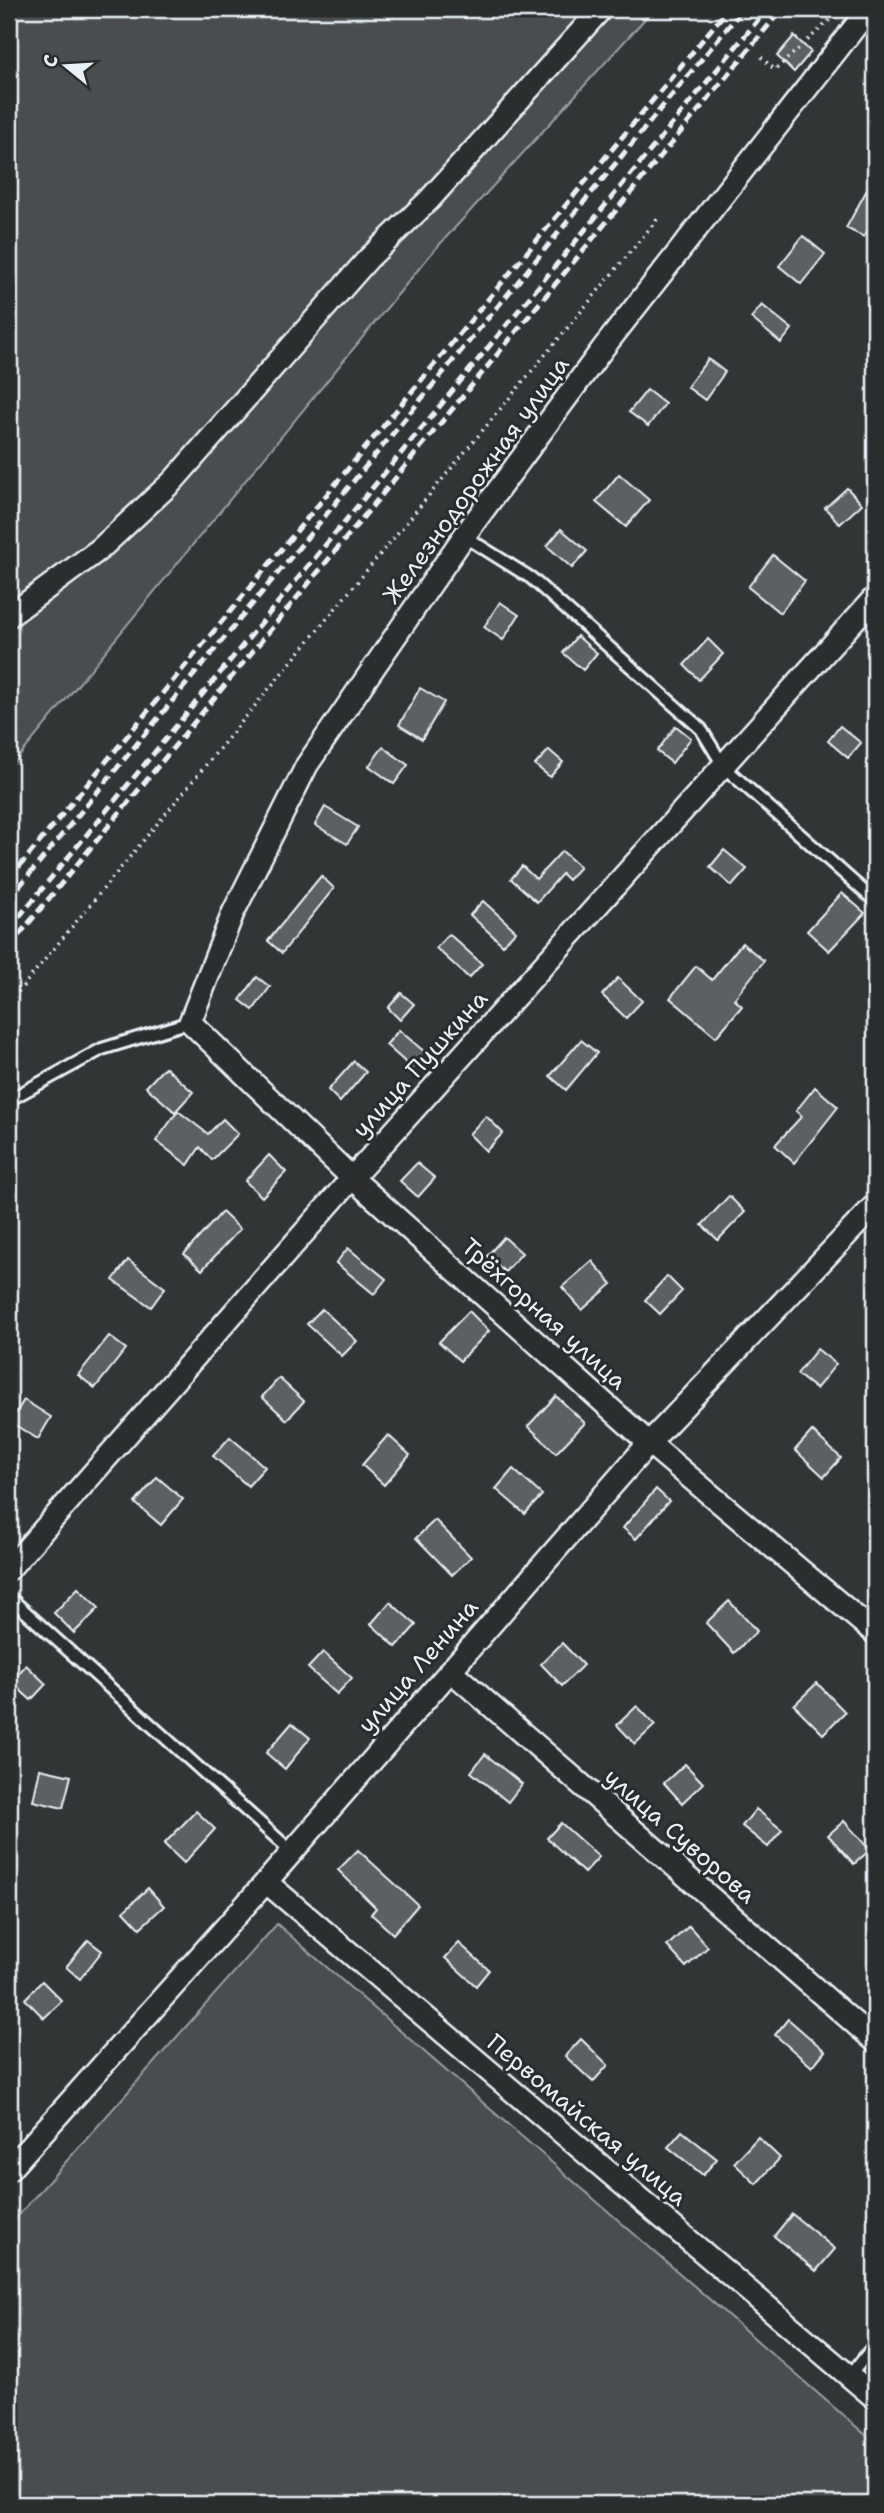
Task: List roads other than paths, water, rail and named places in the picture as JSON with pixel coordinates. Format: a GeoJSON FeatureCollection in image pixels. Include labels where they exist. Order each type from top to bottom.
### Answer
{"type":"FeatureCollection","features":[{"type":"Feature","properties":{"kind":"street"},"geometry":{"type":"LineString","coordinates":[[9,617],[100,549],[173,481],[369,259],[429,200],[601,9]]}},
{"type":"Feature","properties":{"kind":"street","name":"Железнодорожная улица"},"geometry":{"type":"LineString","coordinates":[[190,1022],[233,913],[307,765],[464,536],[604,347],[869,9]]}},
{"type":"Feature","properties":{"kind":"street","name":"улица Пушкина"},"geometry":{"type":"LineString","coordinates":[[9,1569],[352,1178],[875,597]]}},
{"type":"Feature","properties":{"kind":"street","name":"Трёхгорная улица"},"geometry":{"type":"LineString","coordinates":[[190,1022],[352,1178],[649,1443],[875,1633]]}},
{"type":"Feature","properties":{"kind":"street","name":"улица Ленина"},"geometry":{"type":"LineString","coordinates":[[9,2170],[266,1882],[649,1443],[875,1205]]}},
{"type":"Feature","properties":{"kind":"street","name":"улица Суворова"},"geometry":{"type":"LineString","coordinates":[[450,1670],[875,2041]]}},
{"type":"Feature","properties":{"kind":"street","name":"Первомайская улица"},"geometry":{"type":"LineString","coordinates":[[266,1882],[875,2398]]}},
{"type":"Feature","properties":{"kind":"lane"},"geometry":{"type":"LineString","coordinates":[[464,536],[531,578],[701,729],[724,767],[875,901]]}},
{"type":"Feature","properties":{"kind":"lane"},"geometry":{"type":"LineString","coordinates":[[9,1100],[102,1049],[190,1022]]}},
{"type":"Feature","properties":{"kind":"lane"},"geometry":{"type":"LineString","coordinates":[[9,1597],[291,1851]]}},
{"type":"Feature","properties":{"kind":"lane"},"geometry":{"type":"LineString","coordinates":[[850,2376],[875,2344]]}},
{"type":"Feature","properties":{"kind":"railway"},"geometry":{"type":"LineString","coordinates":[[9,879],[728,9]]}},
{"type":"Feature","properties":{"kind":"railway"},"geometry":{"type":"LineString","coordinates":[[9,899],[743,9]]}},
{"type":"Feature","properties":{"kind":"railway"},"geometry":{"type":"LineString","coordinates":[[9,929],[767,9]]}},
{"type":"Feature","properties":{"kind":"railway"},"geometry":{"type":"LineString","coordinates":[[9,947],[782,9]]}}]}
